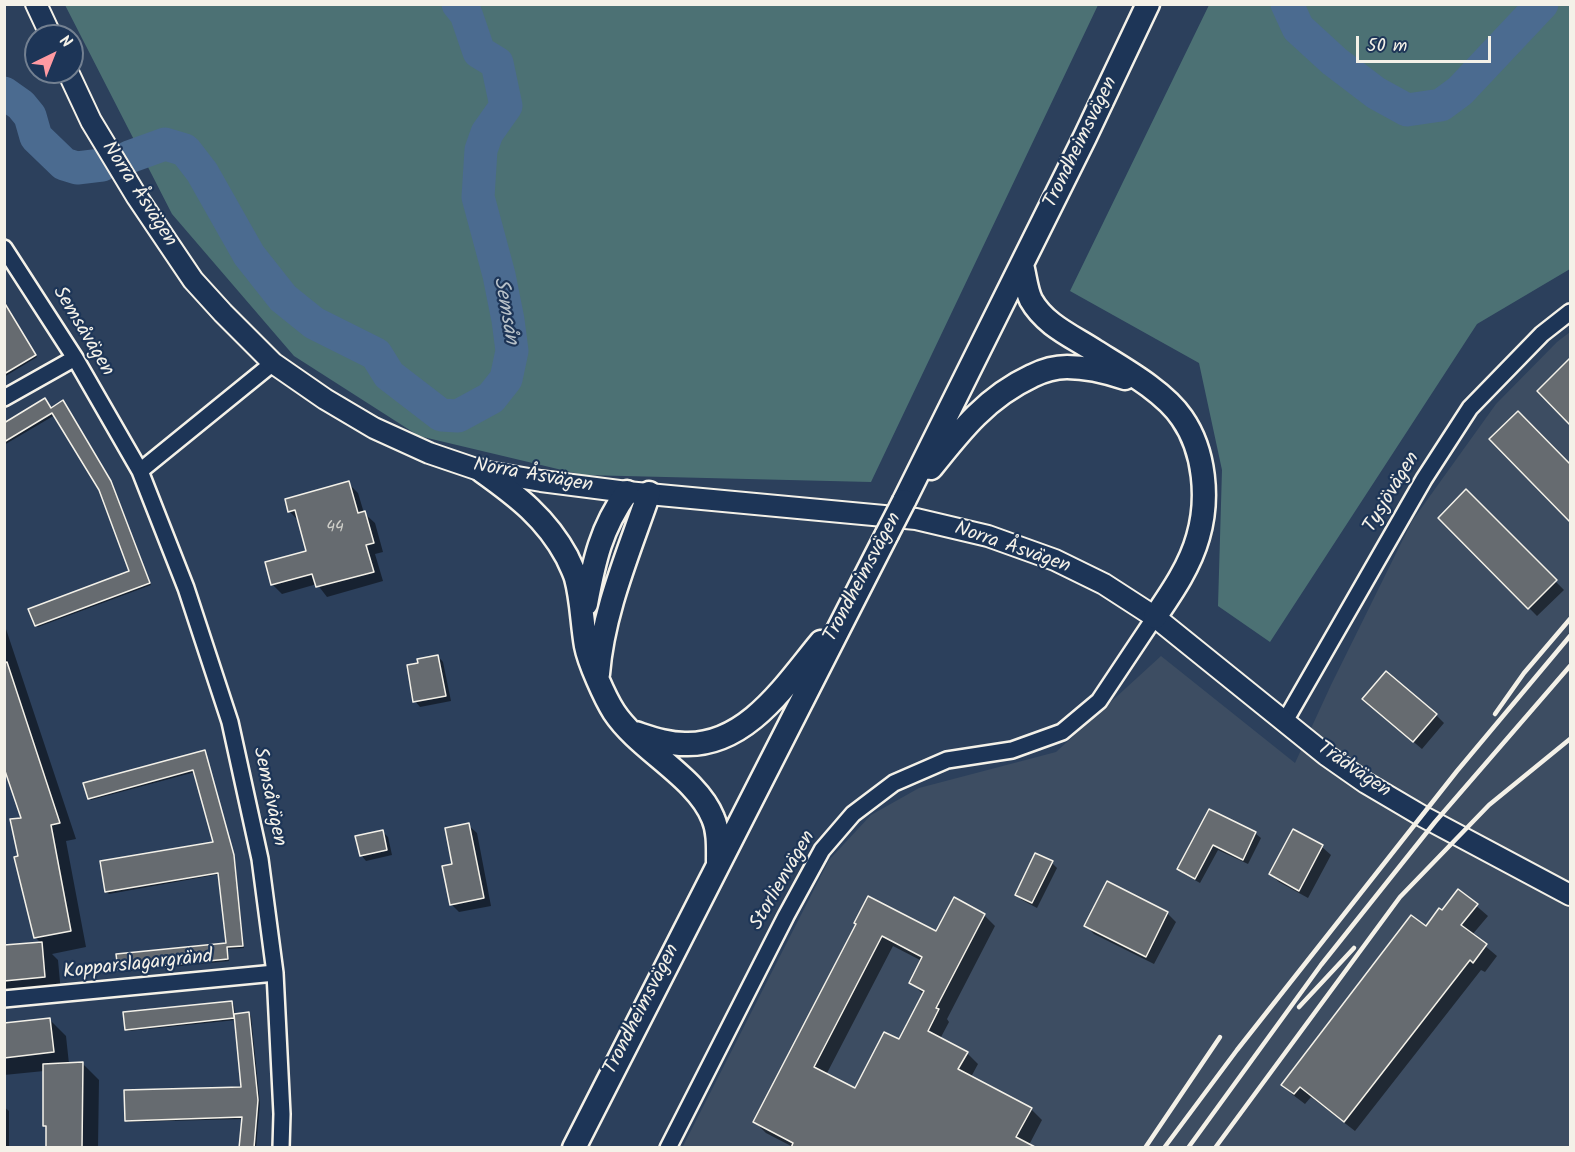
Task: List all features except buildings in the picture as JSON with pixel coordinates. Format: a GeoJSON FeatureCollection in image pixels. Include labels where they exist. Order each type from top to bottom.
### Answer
{"type":"FeatureCollection","features":[{"type":"Feature","properties":{"kind":"main road","name":"Trondheimsvägen"},"geometry":{"type":"LineString","coordinates":[[574,1148],[629,1036],[904,501],[1022,265],[1148,4]]}},
{"type":"Feature","properties":{"kind":"main road"},"geometry":{"type":"LineString","coordinates":[[1022,265],[1030,299],[1041,314],[1053,325],[1146,385],[1182,417],[1193,440],[1203,472],[1203,503],[1198,537],[1180,581],[1155,618]]}},
{"type":"Feature","properties":{"kind":"main road"},"geometry":{"type":"LineString","coordinates":[[904,501],[967,424],[993,399],[1015,384],[1042,371],[1065,366],[1089,369],[1146,385]]}},
{"type":"Feature","properties":{"kind":"main road"},"geometry":{"type":"LineString","coordinates":[[482,471],[531,509],[560,544],[576,575],[584,617],[586,647],[603,695],[616,715],[631,731],[704,802],[713,818],[718,839],[718,866]]}},
{"type":"Feature","properties":{"kind":"main road"},"geometry":{"type":"LineString","coordinates":[[584,617],[597,553],[608,522],[638,492]]}},
{"type":"Feature","properties":{"kind":"main road"},"geometry":{"type":"LineString","coordinates":[[598,678],[600,648],[638,492]]}},
{"type":"Feature","properties":{"kind":"main road"},"geometry":{"type":"LineString","coordinates":[[631,731],[660,741],[685,744],[709,741],[731,733],[749,721],[772,700],[846,611]]}},
{"type":"Feature","properties":{"kind":"street"},"geometry":{"type":"LineString","coordinates":[[36,4],[45,24]]}},
{"type":"Feature","properties":{"kind":"street","name":"Norra Åsvägen"},"geometry":{"type":"LineString","coordinates":[[74,84],[91,121],[136,197],[193,280],[273,363],[325,399],[374,428],[429,453],[482,471],[541,481],[638,492],[916,519],[988,536],[1055,560],[1104,584],[1155,618]]}},
{"type":"Feature","properties":{"kind":"street","name":"Semsåvägen"},"geometry":{"type":"LineString","coordinates":[[4,248],[75,358],[140,471],[186,588],[230,722],[260,859],[275,973],[282,1114],[281,1148]]}},
{"type":"Feature","properties":{"kind":"street","name":"Tysjövägen"},"geometry":{"type":"LineString","coordinates":[[1285,721],[1424,479],[1470,408],[1542,334],[1570,312]]}},
{"type":"Feature","properties":{"kind":"street"},"geometry":{"type":"LineString","coordinates":[[4,398],[75,358]]}},
{"type":"Feature","properties":{"kind":"street"},"geometry":{"type":"LineString","coordinates":[[140,471],[273,363]]}},
{"type":"Feature","properties":{"kind":"street","name":"Trådvägen"},"geometry":{"type":"LineString","coordinates":[[1155,618],[1326,755],[1366,783],[1422,816],[1570,895]]}},
{"type":"Feature","properties":{"kind":"street","name":"Storlienvägen"},"geometry":{"type":"LineString","coordinates":[[668,1148],[822,850],[853,814],[894,783],[947,760],[1012,750],[1062,732],[1099,701],[1155,618]]}},
{"type":"Feature","properties":{"kind":"street","name":"Kopparslagargränd"},"geometry":{"type":"LineString","coordinates":[[4,999],[275,973]]}},
{"type":"Feature","properties":{"kind":"shaded area"},"geometry":{"type":"Polygon","coordinates":[[[1570,332],[1570,1147],[682,1148],[829,860],[871,815],[919,788],[1056,752],[1161,656],[1295,763],[1412,521],[1496,404],[1557,342],[1570,332]]]}},
{"type":"Feature","properties":{"kind":"green space"},"geometry":{"type":"Polygon","coordinates":[[[65,5],[1098,5],[871,482],[583,475],[419,436],[294,356],[172,214],[84,42],[84,24],[75,24],[65,5]]]}},
{"type":"Feature","properties":{"kind":"green space"},"geometry":{"type":"Polygon","coordinates":[[[1209,5],[1570,5],[1570,269],[1477,324],[1270,642],[1218,606],[1222,470],[1199,363],[1070,291],[1209,5]]]}},
{"type":"Feature","properties":{"kind":"waterway","name":"Semsån"},"geometry":{"type":"LineString","coordinates":[[129,157],[165,144],[185,150],[202,172],[249,255],[283,298],[314,323],[376,354],[389,375],[441,415],[458,416],[491,398],[506,379],[512,351],[499,275],[478,197],[481,150],[487,133],[506,106],[497,63],[479,52],[466,14],[458,4]]}},
{"type":"Feature","properties":{"kind":"waterway"},"geometry":{"type":"LineString","coordinates":[[1287,4],[1298,28],[1334,61],[1376,93],[1407,110],[1441,105],[1460,91],[1542,4]]}},
{"type":"Feature","properties":{"kind":"waterway","name":"Semsån"},"geometry":{"type":"LineString","coordinates":[[4,93],[21,105],[30,116],[36,137],[64,164],[77,168],[102,165]]}},
{"type":"Feature","properties":{"kind":"railway"},"geometry":{"type":"LineString","coordinates":[[1495,714],[1524,673],[1570,619]]}},
{"type":"Feature","properties":{"kind":"railway"},"geometry":{"type":"LineString","coordinates":[[1164,1148],[1237,1050],[1457,771],[1570,636]]}},
{"type":"Feature","properties":{"kind":"railway"},"geometry":{"type":"LineString","coordinates":[[1188,1148],[1321,965],[1435,822],[1570,666]]}},
{"type":"Feature","properties":{"kind":"railway"},"geometry":{"type":"LineString","coordinates":[[1215,1148],[1400,897],[1489,805],[1570,739]]}},
{"type":"Feature","properties":{"kind":"railway"},"geometry":{"type":"LineString","coordinates":[[1299,1007],[1354,948]]}},
{"type":"Feature","properties":{"kind":"railway"},"geometry":{"type":"LineString","coordinates":[[1145,1148],[1220,1037]]}}]}
